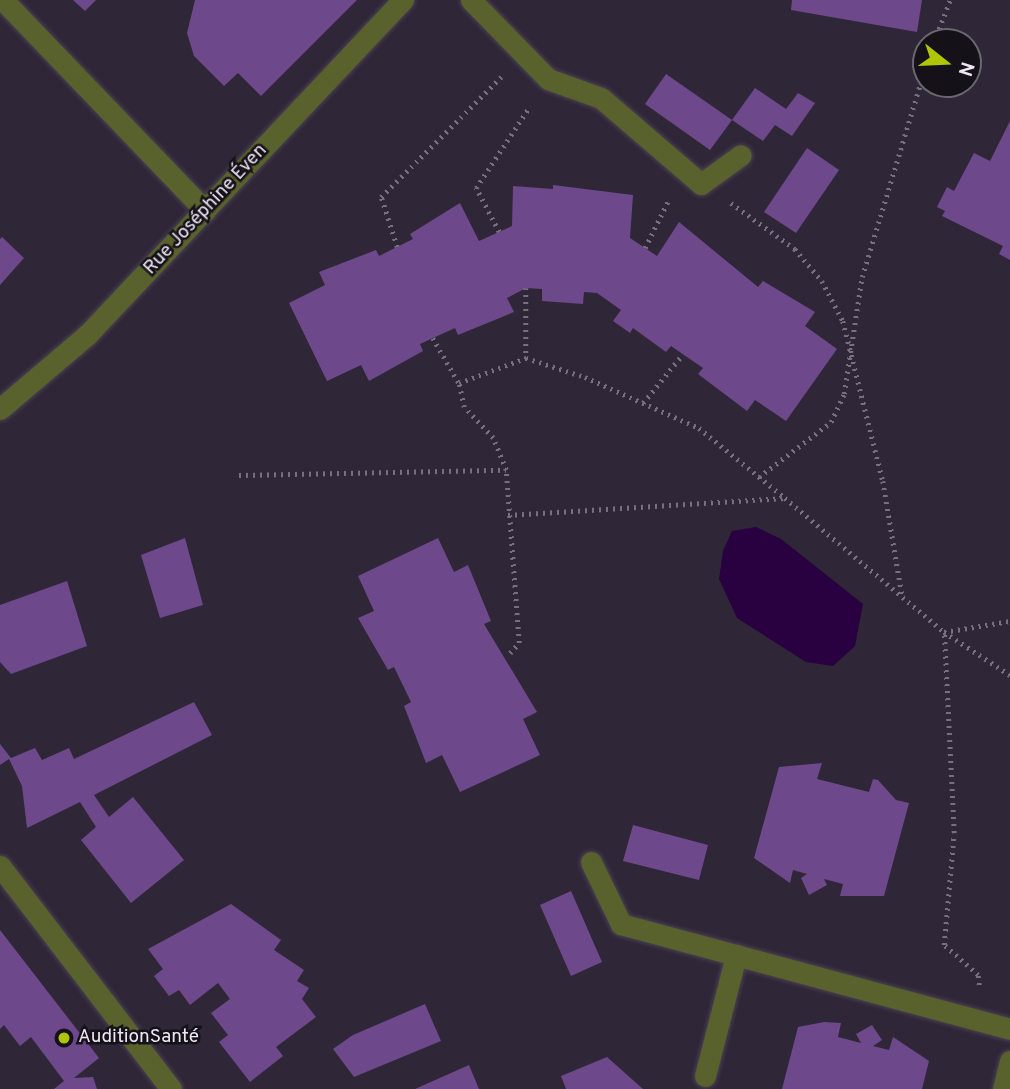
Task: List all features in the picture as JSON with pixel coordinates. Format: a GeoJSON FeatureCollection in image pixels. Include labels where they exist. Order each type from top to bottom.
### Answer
{"type":"FeatureCollection","features":[{"type":"Feature","properties":{"kind":"street"},"geometry":{"type":"LineString","coordinates":[[3,0],[205,211]]}},
{"type":"Feature","properties":{"kind":"street","name":"Rue Joséphine Éven"},"geometry":{"type":"LineString","coordinates":[[0,409],[87,335],[403,0]]}},
{"type":"Feature","properties":{"kind":"street"},"geometry":{"type":"LineString","coordinates":[[471,0],[548,79],[601,99],[701,184],[741,155]]}},
{"type":"Feature","properties":{"kind":"street"},"geometry":{"type":"LineString","coordinates":[[591,862],[621,924],[1010,1029]]}},
{"type":"Feature","properties":{"kind":"street"},"geometry":{"type":"LineString","coordinates":[[0,866],[171,1089]]}},
{"type":"Feature","properties":{"kind":"street"},"geometry":{"type":"LineString","coordinates":[[705,1076],[736,955]]}},
{"type":"Feature","properties":{"kind":"street"},"geometry":{"type":"LineString","coordinates":[[1003,1089],[1010,1061]]}},
{"type":"Feature","properties":{"kind":"path"},"geometry":{"type":"LineString","coordinates":[[939,28],[950,0]]}},
{"type":"Feature","properties":{"kind":"path"},"geometry":{"type":"LineString","coordinates":[[397,247],[381,197],[523,54]]}},
{"type":"Feature","properties":{"kind":"path"},"geometry":{"type":"LineString","coordinates":[[499,232],[476,188],[548,79]]}},
{"type":"Feature","properties":{"kind":"path"},"geometry":{"type":"LineString","coordinates":[[759,477],[831,422],[853,355],[862,277],[916,98]]}},
{"type":"Feature","properties":{"kind":"path"},"geometry":{"type":"LineString","coordinates":[[645,248],[684,168]]}},
{"type":"Feature","properties":{"kind":"path"},"geometry":{"type":"LineString","coordinates":[[701,184],[794,249],[822,281],[853,355],[883,481],[902,595]]}},
{"type":"Feature","properties":{"kind":"path"},"geometry":{"type":"LineString","coordinates":[[526,288],[526,358]]}},
{"type":"Feature","properties":{"kind":"path"},"geometry":{"type":"LineString","coordinates":[[433,338],[459,383],[464,407],[494,438],[506,470],[519,643],[510,653]]}},
{"type":"Feature","properties":{"kind":"path"},"geometry":{"type":"LineString","coordinates":[[643,403],[682,354]]}},
{"type":"Feature","properties":{"kind":"path"},"geometry":{"type":"LineString","coordinates":[[459,383],[526,358],[643,403],[699,428],[944,632],[1010,675]]}},
{"type":"Feature","properties":{"kind":"path"},"geometry":{"type":"LineString","coordinates":[[239,475],[506,470]]}},
{"type":"Feature","properties":{"kind":"path"},"geometry":{"type":"LineString","coordinates":[[508,515],[785,498]]}},
{"type":"Feature","properties":{"kind":"path"},"geometry":{"type":"LineString","coordinates":[[944,632],[1010,621]]}},
{"type":"Feature","properties":{"kind":"path"},"geometry":{"type":"LineString","coordinates":[[944,632],[954,833],[944,945],[978,975],[980,1020]]}},
{"type":"Feature","properties":{"kind":"shaded area"},"geometry":{"type":"Polygon","coordinates":[[[756,527],[781,539],[863,604],[855,646],[833,666],[806,662],[737,618],[719,579],[723,551],[732,531],[756,527]]]}},
{"type":"Feature","properties":{"kind":"building"},"geometry":{"type":"Polygon","coordinates":[[[73,0],[96,0],[85,11],[73,0]]]}},
{"type":"Feature","properties":{"kind":"building"},"geometry":{"type":"Polygon","coordinates":[[[195,0],[357,0],[261,96],[238,73],[224,86],[194,56],[187,33],[195,0]]]}},
{"type":"Feature","properties":{"kind":"building"},"geometry":{"type":"Polygon","coordinates":[[[792,0],[922,0],[918,28],[912,28],[912,31],[791,10],[792,0]]]}},
{"type":"Feature","properties":{"kind":"building"},"geometry":{"type":"Polygon","coordinates":[[[666,74],[732,120],[710,150],[645,104],[666,74]]]}},
{"type":"Feature","properties":{"kind":"building"},"geometry":{"type":"Polygon","coordinates":[[[755,88],[786,109],[798,93],[815,103],[792,136],[775,125],[763,141],[732,120],[755,88]]]}},
{"type":"Feature","properties":{"kind":"building"},"geometry":{"type":"Polygon","coordinates":[[[1010,121],[1010,260],[999,254],[1003,246],[942,216],[945,211],[937,207],[947,187],[954,191],[974,153],[990,161],[1010,121]]]}},
{"type":"Feature","properties":{"kind":"building"},"geometry":{"type":"Polygon","coordinates":[[[807,148],[839,170],[796,233],[764,212],[807,148]]]}},
{"type":"Feature","properties":{"kind":"building"},"geometry":{"type":"Polygon","coordinates":[[[553,185],[633,195],[630,238],[657,256],[679,222],[758,287],[763,281],[815,312],[805,326],[837,349],[786,421],[755,400],[747,411],[698,374],[703,368],[671,346],[666,352],[633,328],[630,333],[613,321],[621,310],[597,293],[584,292],[583,304],[542,301],[542,289],[526,288],[507,298],[514,312],[458,335],[455,328],[420,344],[423,351],[369,381],[361,365],[327,381],[289,303],[325,285],[319,272],[376,250],[379,256],[413,239],[410,234],[460,203],[479,241],[512,226],[513,186],[553,189],[553,185]]]}},
{"type":"Feature","properties":{"kind":"building"},"geometry":{"type":"Polygon","coordinates":[[[2,237],[24,258],[0,285],[0,239],[2,237]]]}},
{"type":"Feature","properties":{"kind":"building"},"geometry":{"type":"Polygon","coordinates":[[[185,538],[203,605],[160,618],[141,555],[185,538]]]}},
{"type":"Feature","properties":{"kind":"building"},"geometry":{"type":"Polygon","coordinates":[[[438,538],[454,572],[468,565],[491,621],[484,624],[537,712],[523,719],[540,755],[460,792],[442,755],[426,763],[404,706],[411,702],[394,667],[388,670],[358,618],[374,611],[358,576],[438,538]]]}},
{"type":"Feature","properties":{"kind":"building"},"geometry":{"type":"Polygon","coordinates":[[[67,581],[87,646],[11,674],[0,662],[0,605],[67,581]]]}},
{"type":"Feature","properties":{"kind":"building"},"geometry":{"type":"Polygon","coordinates":[[[194,702],[212,735],[94,795],[109,817],[133,797],[184,860],[131,903],[81,840],[96,827],[80,802],[27,828],[22,786],[9,759],[0,765],[0,744],[11,758],[35,748],[42,760],[69,748],[74,759],[194,702]]]}},
{"type":"Feature","properties":{"kind":"building"},"geometry":{"type":"Polygon","coordinates":[[[822,763],[817,779],[869,792],[873,779],[878,780],[896,800],[909,803],[884,896],[840,896],[843,884],[824,879],[827,885],[809,895],[801,878],[807,874],[793,870],[790,883],[754,858],[779,767],[822,763]]]}},
{"type":"Feature","properties":{"kind":"building"},"geometry":{"type":"Polygon","coordinates":[[[633,825],[708,845],[699,880],[623,861],[633,825]]]}},
{"type":"Feature","properties":{"kind":"building"},"geometry":{"type":"Polygon","coordinates":[[[571,891],[602,962],[571,976],[540,905],[571,891]]]}},
{"type":"Feature","properties":{"kind":"building"},"geometry":{"type":"Polygon","coordinates":[[[231,904],[281,940],[274,950],[304,970],[297,981],[309,988],[302,999],[316,1017],[276,1047],[283,1056],[250,1082],[219,1042],[228,1035],[211,1013],[230,999],[218,983],[190,1005],[179,990],[169,996],[154,976],[163,969],[148,949],[231,904]]]}},
{"type":"Feature","properties":{"kind":"building"},"geometry":{"type":"Polygon","coordinates":[[[0,930],[99,1058],[74,1078],[93,1077],[97,1089],[54,1089],[64,1081],[31,1037],[20,1046],[4,1025],[0,1029],[0,930]]]}},
{"type":"Feature","properties":{"kind":"building"},"geometry":{"type":"Polygon","coordinates":[[[425,1004],[441,1041],[354,1077],[333,1049],[353,1035],[425,1004]]]}},
{"type":"Feature","properties":{"kind":"building"},"geometry":{"type":"Polygon","coordinates":[[[824,1022],[841,1023],[838,1037],[861,1043],[856,1034],[872,1025],[882,1040],[873,1046],[889,1050],[893,1037],[929,1061],[922,1089],[782,1089],[798,1027],[824,1022]]]}},
{"type":"Feature","properties":{"kind":"building"},"geometry":{"type":"Polygon","coordinates":[[[607,1057],[643,1089],[566,1089],[561,1076],[607,1057]]]}},
{"type":"Feature","properties":{"kind":"building"},"geometry":{"type":"Polygon","coordinates":[[[469,1065],[479,1089],[415,1089],[469,1065]]]}},
{"type":"Feature","properties":{"kind":"place","name":"AuditionSanté"},"geometry":{"type":"Point","coordinates":[64,1038]}}]}
